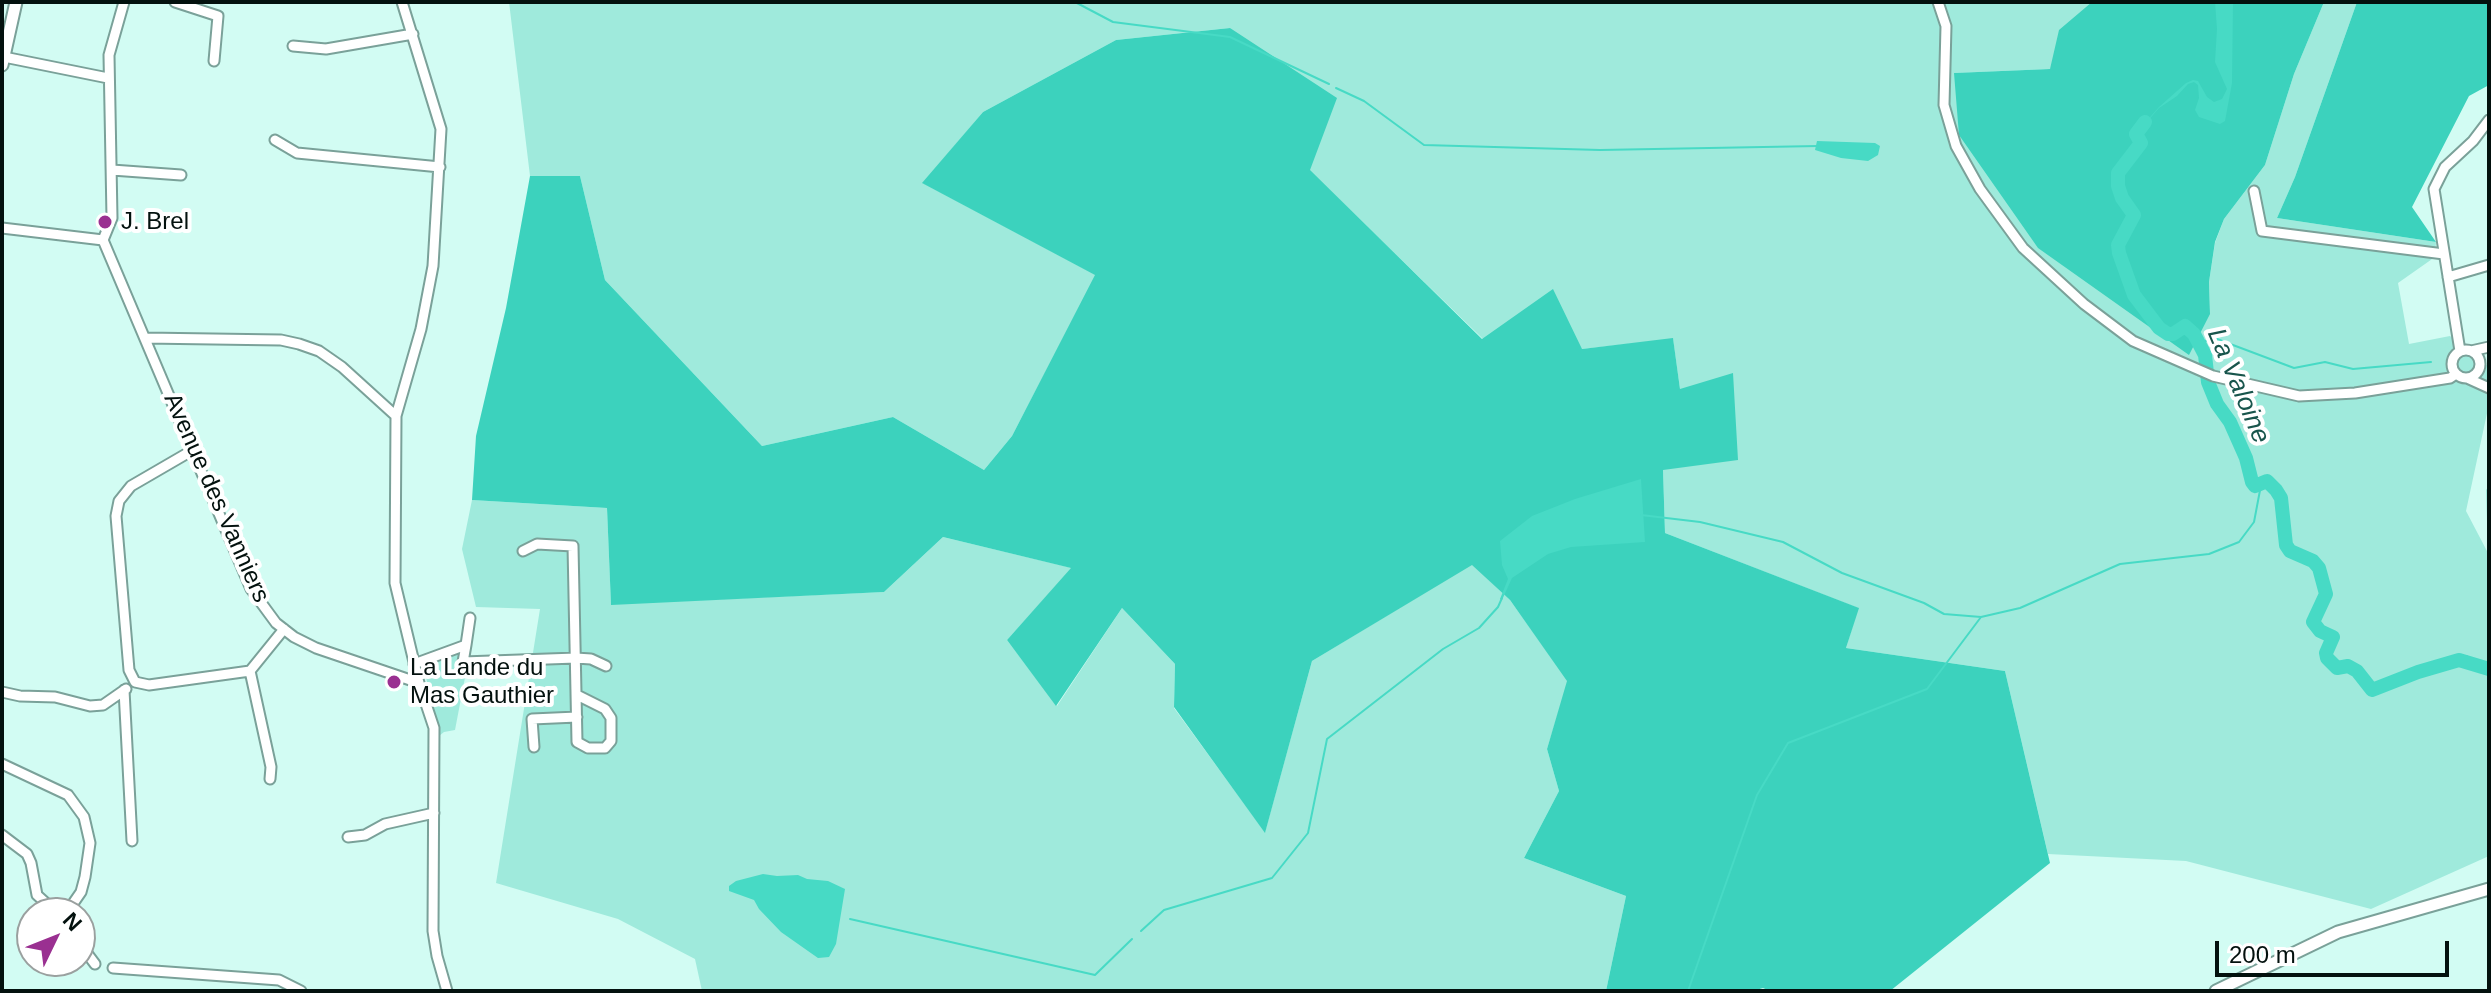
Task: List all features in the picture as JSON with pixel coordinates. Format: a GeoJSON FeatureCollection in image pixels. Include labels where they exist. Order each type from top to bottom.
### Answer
{"type":"FeatureCollection","features":[{"type":"Feature","properties":{"kind":"main road"},"geometry":{"type":"LineString","coordinates":[[3,61],[16,2]]}},
{"type":"Feature","properties":{"kind":"main road"},"geometry":{"type":"LineString","coordinates":[[2216,991],[2338,932],[2489,889]]}},
{"type":"Feature","properties":{"kind":"street"},"geometry":{"type":"LineString","coordinates":[[2,228],[103,240],[112,218],[109,55],[124,2]]}},
{"type":"Feature","properties":{"kind":"street"},"geometry":{"type":"LineString","coordinates":[[175,2],[218,16],[214,61]]}},
{"type":"Feature","properties":{"kind":"street"},"geometry":{"type":"LineString","coordinates":[[402,2],[441,129],[433,266],[421,329],[396,416],[395,583],[419,683],[434,728],[433,931],[447,991]]}},
{"type":"Feature","properties":{"kind":"street"},"geometry":{"type":"LineString","coordinates":[[1938,2],[1946,26],[1944,105],[1956,146],[1980,189],[2023,248],[2084,304],[2133,341],[2200,372],[2299,396],[2355,393],[2433,381],[2454,369]]}},
{"type":"Feature","properties":{"kind":"street"},"geometry":{"type":"LineString","coordinates":[[293,46],[326,49],[413,34]]}},
{"type":"Feature","properties":{"kind":"street"},"geometry":{"type":"LineString","coordinates":[[3,61],[108,78]]}},
{"type":"Feature","properties":{"kind":"street"},"geometry":{"type":"LineString","coordinates":[[2489,120],[2473,141],[2445,167],[2434,189],[2448,277],[2470,353],[2489,386]]}},
{"type":"Feature","properties":{"kind":"street"},"geometry":{"type":"LineString","coordinates":[[275,140],[297,153],[440,167]]}},
{"type":"Feature","properties":{"kind":"street"},"geometry":{"type":"LineString","coordinates":[[112,170],[181,175]]}},
{"type":"Feature","properties":{"kind":"street"},"geometry":{"type":"LineString","coordinates":[[2254,191],[2262,231],[2444,254]]}},
{"type":"Feature","properties":{"kind":"street","name":"Avenue des Vanniers"},"geometry":{"type":"LineString","coordinates":[[103,240],[251,589],[276,623],[316,648],[419,683]]}},
{"type":"Feature","properties":{"kind":"street"},"geometry":{"type":"LineString","coordinates":[[2448,277],[2489,265]]}},
{"type":"Feature","properties":{"kind":"street"},"geometry":{"type":"LineString","coordinates":[[145,338],[281,340],[299,344],[319,351],[342,367],[396,416]]}},
{"type":"Feature","properties":{"kind":"street"},"geometry":{"type":"LineString","coordinates":[[2454,369],[2454,356],[2489,348]]}},
{"type":"Feature","properties":{"kind":"street"},"geometry":{"type":"LineString","coordinates":[[2454,369],[2467,378],[2489,386]]}},
{"type":"Feature","properties":{"kind":"street"},"geometry":{"type":"LineString","coordinates":[[2467,378],[2478,371]]}},
{"type":"Feature","properties":{"kind":"street"},"geometry":{"type":"LineString","coordinates":[[135,682],[129,670],[126,640],[116,516],[119,501],[131,486],[193,450]]}},
{"type":"Feature","properties":{"kind":"street"},"geometry":{"type":"LineString","coordinates":[[523,551],[537,544],[573,546],[577,742],[588,748],[605,748],[611,741],[611,718],[605,709],[577,695]]}},
{"type":"Feature","properties":{"kind":"street"},"geometry":{"type":"LineString","coordinates":[[470,618],[463,662],[576,658],[591,659],[606,666]]}},
{"type":"Feature","properties":{"kind":"street"},"geometry":{"type":"LineString","coordinates":[[2,692],[55,697],[90,706],[103,705],[135,682],[149,685],[250,671],[284,629]]}},
{"type":"Feature","properties":{"kind":"street"},"geometry":{"type":"LineString","coordinates":[[414,664],[466,645]]}},
{"type":"Feature","properties":{"kind":"street"},"geometry":{"type":"LineString","coordinates":[[250,671],[271,767],[270,779]]}},
{"type":"Feature","properties":{"kind":"street"},"geometry":{"type":"LineString","coordinates":[[124,690],[132,841]]}},
{"type":"Feature","properties":{"kind":"street"},"geometry":{"type":"LineString","coordinates":[[534,747],[532,719],[577,717]]}},
{"type":"Feature","properties":{"kind":"street"},"geometry":{"type":"LineString","coordinates":[[2,764],[68,795],[84,817],[90,843],[85,877],[78,897]]}},
{"type":"Feature","properties":{"kind":"street"},"geometry":{"type":"LineString","coordinates":[[348,837],[365,835],[385,824],[434,813]]}},
{"type":"Feature","properties":{"kind":"street"},"geometry":{"type":"LineString","coordinates":[[2,835],[27,854],[40,897]]}},
{"type":"Feature","properties":{"kind":"street"},"geometry":{"type":"LineString","coordinates":[[113,968],[279,980],[301,991]]}},
{"type":"Feature","properties":{"kind":"shaded area"},"geometry":{"type":"Polygon","coordinates":[[[509,2],[2097,2],[2050,69],[1954,73],[2210,314],[2209,282],[2215,243],[2224,219],[2265,165],[2294,74],[2324,2],[2357,2],[2295,177],[2277,218],[2436,242],[2435,257],[2398,283],[2409,344],[2450,336],[2489,367],[2489,404],[2466,511],[2488,553],[2486,490],[2489,486],[2489,856],[2371,909],[2186,861],[2048,854],[2005,671],[1846,648],[1858,608],[1665,533],[1663,470],[1680,389],[1673,339],[1582,349],[1483,339],[1309,170],[1230,28],[1116,40],[983,112],[923,183],[1096,275],[1012,436],[984,470],[893,417],[762,446],[605,280],[580,176],[530,176],[509,2]]]}},
{"type":"Feature","properties":{"kind":"shaded area"},"geometry":{"type":"Polygon","coordinates":[[[2092,2],[2324,2],[2294,74],[2265,165],[2224,219],[2215,242],[2209,282],[2210,314],[2189,355],[2038,248],[1959,135],[1954,73],[2050,69],[2059,30],[2092,2]]]}},
{"type":"Feature","properties":{"kind":"shaded area"},"geometry":{"type":"Polygon","coordinates":[[[2215,2],[2233,2],[2232,83],[2225,121],[2220,124],[2199,117],[2195,110],[2199,98],[2198,85],[2194,82],[2188,84],[2145,124],[2140,132],[2147,142],[2130,159],[2120,179],[2124,196],[2134,206],[2138,216],[2121,246],[2135,289],[2167,331],[2176,329],[2186,321],[2195,326],[2197,329],[2194,331],[2208,359],[2189,329],[2184,326],[2168,334],[2159,328],[2134,295],[2118,245],[2134,215],[2122,198],[2118,173],[2141,143],[2136,134],[2138,131],[2159,107],[2186,83],[2198,81],[2207,97],[2214,102],[2222,99],[2227,89],[2215,62],[2215,2]]]}},
{"type":"Feature","properties":{"kind":"shaded area"},"geometry":{"type":"Polygon","coordinates":[[[2357,2],[2489,2],[2489,85],[2469,96],[2412,207],[2436,242],[2277,218],[2295,177],[2357,2]]]}},
{"type":"Feature","properties":{"kind":"shaded area"},"geometry":{"type":"Polygon","coordinates":[[[1230,28],[1337,98],[1310,170],[1482,339],[1553,289],[1582,349],[1673,338],[1680,389],[1733,373],[1738,460],[1663,470],[1665,533],[1859,608],[1846,648],[2005,671],[2050,863],[1890,991],[1770,991],[1763,988],[1753,991],[1606,991],[1626,896],[1524,858],[1559,791],[1547,749],[1567,681],[1510,600],[1472,565],[1312,661],[1265,833],[1174,707],[1175,664],[1122,608],[1056,706],[1007,640],[1071,568],[943,537],[884,592],[611,605],[607,508],[472,500],[476,436],[506,308],[530,176],[580,176],[605,280],[762,446],[893,417],[984,470],[1012,436],[1095,275],[922,183],[983,112],[1116,40],[1230,28]]]}},
{"type":"Feature","properties":{"kind":"shaded area"},"geometry":{"type":"Polygon","coordinates":[[[1817,141],[1875,143],[1880,146],[1878,155],[1868,161],[1841,158],[1815,150],[1817,141]]]}},
{"type":"Feature","properties":{"kind":"shaded area"},"geometry":{"type":"Polygon","coordinates":[[[2208,382],[2213,383],[2218,401],[2233,418],[2245,450],[2251,457],[2254,479],[2258,482],[2269,479],[2283,495],[2288,524],[2286,537],[2290,546],[2316,560],[2325,571],[2327,594],[2317,619],[2321,627],[2333,631],[2337,639],[2328,654],[2331,660],[2354,665],[2374,687],[2461,655],[2467,655],[2478,665],[2489,669],[2459,660],[2372,690],[2357,671],[2348,666],[2337,668],[2331,663],[2327,653],[2333,637],[2320,631],[2313,622],[2326,594],[2324,577],[2313,561],[2297,556],[2286,545],[2281,498],[2267,481],[2255,486],[2252,482],[2246,458],[2208,382]]]}},
{"type":"Feature","properties":{"kind":"shaded area"},"geometry":{"type":"Polygon","coordinates":[[[1641,479],[1645,542],[1571,547],[1548,554],[1512,578],[1500,599],[1508,579],[1502,565],[1500,541],[1532,516],[1641,479]]]}},
{"type":"Feature","properties":{"kind":"shaded area"},"geometry":{"type":"Polygon","coordinates":[[[472,500],[607,508],[611,604],[884,592],[943,537],[1072,568],[1007,640],[1057,706],[1122,608],[1175,664],[1174,708],[1265,832],[1312,661],[1472,564],[1510,600],[1568,681],[1547,749],[1559,791],[1524,858],[1626,896],[1606,991],[702,991],[695,959],[618,919],[496,883],[540,609],[476,607],[462,549],[472,500]]]}},
{"type":"Feature","properties":{"kind":"shaded area"},"geometry":{"type":"Polygon","coordinates":[[[468,649],[455,730],[439,736],[424,668],[429,661],[468,649]]]}},
{"type":"Feature","properties":{"kind":"shaded area"},"geometry":{"type":"Polygon","coordinates":[[[763,874],[798,875],[828,881],[845,889],[836,944],[829,957],[818,958],[781,932],[754,900],[729,891],[729,886],[736,881],[763,874]]]}},
{"type":"Feature","properties":{"kind":"waterway"},"geometry":{"type":"LineString","coordinates":[[1075,2],[1113,22],[1230,37],[1329,84]]}},
{"type":"Feature","properties":{"kind":"waterway"},"geometry":{"type":"LineString","coordinates":[[1336,88],[1364,101],[1424,145],[1600,150],[1818,146]]}},
{"type":"Feature","properties":{"kind":"waterway","name":"La Valoine"},"geometry":{"type":"LineString","coordinates":[[2145,122],[2136,134],[2141,143],[2118,173],[2122,198],[2134,215],[2118,245],[2119,253],[2134,295],[2159,328],[2173,334],[2185,326],[2194,334],[2205,355],[2208,382],[2246,458],[2252,482],[2255,486],[2267,481],[2276,490],[2281,498],[2286,545],[2290,551],[2313,561],[2319,568],[2326,594],[2313,622],[2320,631],[2333,637],[2327,658],[2337,668],[2348,666],[2357,671],[2372,690],[2459,660],[2489,669]]}},
{"type":"Feature","properties":{"kind":"waterway"},"geometry":{"type":"LineString","coordinates":[[2199,342],[2217,339],[2294,368],[2325,362],[2353,369],[2431,362]]}},
{"type":"Feature","properties":{"kind":"waterway"},"geometry":{"type":"LineString","coordinates":[[1688,991],[1757,795],[1788,743],[1927,689],[1981,617],[2020,608],[2120,564],[2209,554],[2239,542],[2254,522],[2261,485]]}},
{"type":"Feature","properties":{"kind":"waterway"},"geometry":{"type":"LineString","coordinates":[[1641,515],[1700,522],[1783,542],[1842,573],[1924,603],[1944,614],[1981,617]]}},
{"type":"Feature","properties":{"kind":"waterway"},"geometry":{"type":"LineString","coordinates":[[1141,931],[1164,910],[1272,878],[1308,833],[1327,739],[1443,649],[1479,628],[1502,598]]}},
{"type":"Feature","properties":{"kind":"waterway"},"geometry":{"type":"LineString","coordinates":[[850,919],[1095,975],[1132,939]]}},
{"type":"Feature","properties":{"kind":"place","name":"J. Brel"},"geometry":{"type":"Point","coordinates":[105,222]}},
{"type":"Feature","properties":{"kind":"place","name":"La Lande du Mas Gauthier"},"geometry":{"type":"Point","coordinates":[394,682]}}]}
